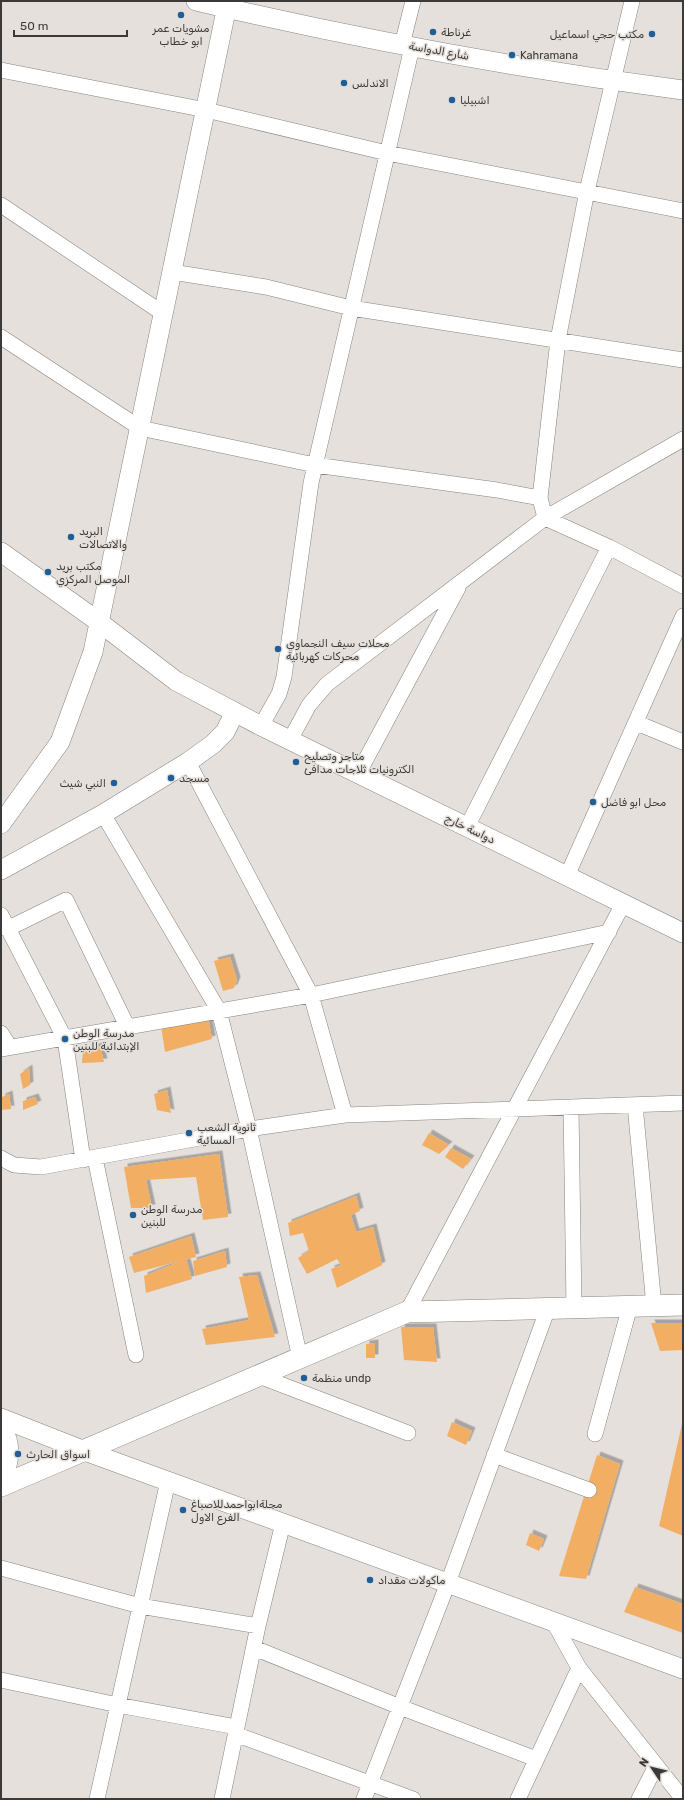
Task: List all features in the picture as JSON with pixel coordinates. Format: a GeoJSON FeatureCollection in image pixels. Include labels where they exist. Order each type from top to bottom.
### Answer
{"type":"FeatureCollection","features":[{"type":"Feature","properties":{"kind":"main road"},"geometry":{"type":"LineString","coordinates":[[1,1486],[407,1312],[683,1305]]}},
{"type":"Feature","properties":{"kind":"main road"},"geometry":{"type":"LineString","coordinates":[[1,1428],[7,1443],[8,1455],[6,1467],[1,1479]]}},
{"type":"Feature","properties":{"kind":"street"},"geometry":{"type":"LineString","coordinates":[[260,725],[279,694],[284,677],[315,465],[387,153],[407,46],[413,1]]}},
{"type":"Feature","properties":{"kind":"street"},"geometry":{"type":"LineString","coordinates":[[545,518],[540,498],[558,340],[587,191],[632,1]]}},
{"type":"Feature","properties":{"kind":"street","name":"شارع الدواسة"},"geometry":{"type":"LineString","coordinates":[[203,2],[228,4],[407,46],[612,81],[683,90]]}},
{"type":"Feature","properties":{"kind":"street"},"geometry":{"type":"LineString","coordinates":[[1,824],[60,742],[93,652],[228,4]]}},
{"type":"Feature","properties":{"kind":"street"},"geometry":{"type":"LineString","coordinates":[[1,70],[206,110],[387,153],[683,211]]}},
{"type":"Feature","properties":{"kind":"street"},"geometry":{"type":"LineString","coordinates":[[1,205],[164,314]]}},
{"type":"Feature","properties":{"kind":"street"},"geometry":{"type":"LineString","coordinates":[[172,272],[266,287],[352,308],[683,360]]}},
{"type":"Feature","properties":{"kind":"street"},"geometry":{"type":"LineString","coordinates":[[1,337],[140,428],[315,465],[497,490],[540,498]]}},
{"type":"Feature","properties":{"kind":"street"},"geometry":{"type":"LineString","coordinates":[[290,740],[309,705],[327,684],[545,518],[683,439]]}},
{"type":"Feature","properties":{"kind":"street"},"geometry":{"type":"LineString","coordinates":[[545,518],[609,547],[683,586]]}},
{"type":"Feature","properties":{"kind":"street"},"geometry":{"type":"LineString","coordinates":[[467,827],[609,547]]}},
{"type":"Feature","properties":{"kind":"street","name":"دواسة خارج"},"geometry":{"type":"LineString","coordinates":[[1,552],[99,622],[176,680],[260,725],[358,774],[683,933]]}},
{"type":"Feature","properties":{"kind":"street"},"geometry":{"type":"LineString","coordinates":[[358,774],[460,583]]}},
{"type":"Feature","properties":{"kind":"street"},"geometry":{"type":"LineString","coordinates":[[567,876],[637,723],[683,616]]}},
{"type":"Feature","properties":{"kind":"street"},"geometry":{"type":"LineString","coordinates":[[1,870],[103,814],[188,762],[213,744],[225,732],[235,712]]}},
{"type":"Feature","properties":{"kind":"street"},"geometry":{"type":"LineString","coordinates":[[637,723],[683,742]]}},
{"type":"Feature","properties":{"kind":"street"},"geometry":{"type":"LineString","coordinates":[[188,762],[311,995],[345,1115]]}},
{"type":"Feature","properties":{"kind":"street"},"geometry":{"type":"LineString","coordinates":[[103,814],[219,1011],[249,1129],[300,1358]]}},
{"type":"Feature","properties":{"kind":"street"},"geometry":{"type":"LineString","coordinates":[[7,929],[66,900],[128,1028]]}},
{"type":"Feature","properties":{"kind":"street"},"geometry":{"type":"LineString","coordinates":[[407,1312],[623,904]]}},
{"type":"Feature","properties":{"kind":"street"},"geometry":{"type":"LineString","coordinates":[[1,915],[65,1039],[89,1159],[136,1355]]}},
{"type":"Feature","properties":{"kind":"street"},"geometry":{"type":"LineString","coordinates":[[1,1033],[6,1048],[65,1039],[311,995],[609,932]]}},
{"type":"Feature","properties":{"kind":"street"},"geometry":{"type":"LineString","coordinates":[[1,1158],[14,1164],[26,1167],[41,1167],[249,1129],[345,1115],[683,1103]]}},
{"type":"Feature","properties":{"kind":"street"},"geometry":{"type":"LineString","coordinates":[[635,1105],[654,1306]]}},
{"type":"Feature","properties":{"kind":"street"},"geometry":{"type":"LineString","coordinates":[[571,1107],[574,1308]]}},
{"type":"Feature","properties":{"kind":"street"},"geometry":{"type":"LineString","coordinates":[[595,1434],[630,1306]]}},
{"type":"Feature","properties":{"kind":"street"},"geometry":{"type":"LineString","coordinates":[[364,1799],[448,1583],[548,1308]]}},
{"type":"Feature","properties":{"kind":"street"},"geometry":{"type":"LineString","coordinates":[[260,1376],[408,1433]]}},
{"type":"Feature","properties":{"kind":"street"},"geometry":{"type":"LineString","coordinates":[[1,1418],[85,1451],[683,1669]]}},
{"type":"Feature","properties":{"kind":"street"},"geometry":{"type":"LineString","coordinates":[[494,1455],[589,1490]]}},
{"type":"Feature","properties":{"kind":"street"},"geometry":{"type":"LineString","coordinates":[[98,1799],[168,1481]]}},
{"type":"Feature","properties":{"kind":"street"},"geometry":{"type":"LineString","coordinates":[[222,1799],[258,1626],[283,1523]]}},
{"type":"Feature","properties":{"kind":"street"},"geometry":{"type":"LineString","coordinates":[[1,1568],[140,1606],[258,1626]]}},
{"type":"Feature","properties":{"kind":"street"},"geometry":{"type":"LineString","coordinates":[[553,1621],[579,1668],[683,1799]]}},
{"type":"Feature","properties":{"kind":"street"},"geometry":{"type":"LineString","coordinates":[[254,1648],[400,1707],[536,1758]]}},
{"type":"Feature","properties":{"kind":"street"},"geometry":{"type":"LineString","coordinates":[[518,1799],[579,1668]]}},
{"type":"Feature","properties":{"kind":"street"},"geometry":{"type":"LineString","coordinates":[[1,1680],[236,1730],[413,1799]]}},
{"type":"Feature","properties":{"kind":"street"},"geometry":{"type":"LineString","coordinates":[[640,1799],[656,1766]]}},
{"type":"Feature","properties":{"kind":"building"},"geometry":{"type":"Polygon","coordinates":[[[230,957],[237,980],[234,988],[223,991],[214,961],[230,957]]]}},
{"type":"Feature","properties":{"kind":"building"},"geometry":{"type":"Polygon","coordinates":[[[208,1017],[212,1039],[165,1052],[161,1026],[208,1017]]]}},
{"type":"Feature","properties":{"kind":"building"},"geometry":{"type":"Polygon","coordinates":[[[100,1046],[104,1062],[82,1063],[83,1050],[100,1046]]]}},
{"type":"Feature","properties":{"kind":"building"},"geometry":{"type":"Polygon","coordinates":[[[29,1068],[30,1085],[23,1089],[20,1074],[29,1068]]]}},
{"type":"Feature","properties":{"kind":"building"},"geometry":{"type":"Polygon","coordinates":[[[167,1090],[171,1113],[157,1110],[154,1094],[167,1090]]]}},
{"type":"Feature","properties":{"kind":"building"},"geometry":{"type":"Polygon","coordinates":[[[9,1094],[11,1109],[1,1110],[2,1097],[9,1094]]]}},
{"type":"Feature","properties":{"kind":"building"},"geometry":{"type":"Polygon","coordinates":[[[35,1097],[38,1104],[23,1110],[23,1101],[35,1097]]]}},
{"type":"Feature","properties":{"kind":"building"},"geometry":{"type":"Polygon","coordinates":[[[429,1133],[449,1145],[439,1154],[422,1145],[429,1133]]]}},
{"type":"Feature","properties":{"kind":"building"},"geometry":{"type":"Polygon","coordinates":[[[451,1148],[471,1159],[463,1169],[445,1157],[451,1148]]]}},
{"type":"Feature","properties":{"kind":"building"},"geometry":{"type":"Polygon","coordinates":[[[219,1154],[228,1217],[203,1220],[196,1177],[146,1180],[152,1208],[131,1208],[124,1167],[219,1154]]]}},
{"type":"Feature","properties":{"kind":"building"},"geometry":{"type":"Polygon","coordinates":[[[356,1196],[360,1211],[351,1215],[356,1232],[373,1227],[382,1265],[337,1288],[331,1269],[341,1265],[337,1259],[307,1274],[298,1258],[309,1251],[303,1233],[290,1236],[288,1223],[356,1196]]]}},
{"type":"Feature","properties":{"kind":"building"},"geometry":{"type":"Polygon","coordinates":[[[191,1236],[196,1257],[134,1273],[129,1257],[191,1236]]]}},
{"type":"Feature","properties":{"kind":"building"},"geometry":{"type":"Polygon","coordinates":[[[225,1251],[227,1267],[195,1276],[193,1261],[225,1251]]]}},
{"type":"Feature","properties":{"kind":"building"},"geometry":{"type":"Polygon","coordinates":[[[186,1259],[192,1279],[146,1293],[144,1276],[186,1259]]]}},
{"type":"Feature","properties":{"kind":"building"},"geometry":{"type":"Polygon","coordinates":[[[257,1275],[275,1337],[206,1345],[202,1329],[249,1320],[239,1277],[257,1275]]]}},
{"type":"Feature","properties":{"kind":"building"},"geometry":{"type":"Polygon","coordinates":[[[651,1323],[683,1323],[683,1350],[660,1351],[651,1323]]]}},
{"type":"Feature","properties":{"kind":"building"},"geometry":{"type":"Polygon","coordinates":[[[401,1327],[433,1327],[437,1362],[404,1360],[401,1327]]]}},
{"type":"Feature","properties":{"kind":"building"},"geometry":{"type":"Polygon","coordinates":[[[375,1343],[375,1358],[366,1358],[366,1344],[375,1343]]]}},
{"type":"Feature","properties":{"kind":"building"},"geometry":{"type":"Polygon","coordinates":[[[452,1422],[472,1431],[466,1445],[447,1436],[452,1422]]]}},
{"type":"Feature","properties":{"kind":"building"},"geometry":{"type":"Polygon","coordinates":[[[683,1424],[683,1536],[659,1526],[683,1424]]]}},
{"type":"Feature","properties":{"kind":"building"},"geometry":{"type":"Polygon","coordinates":[[[597,1455],[620,1464],[586,1579],[559,1576],[597,1455]]]}},
{"type":"Feature","properties":{"kind":"building"},"geometry":{"type":"Polygon","coordinates":[[[530,1533],[544,1539],[539,1551],[526,1545],[530,1533]]]}},
{"type":"Feature","properties":{"kind":"building"},"geometry":{"type":"Polygon","coordinates":[[[635,1587],[683,1604],[683,1633],[624,1612],[635,1587]]]}},
{"type":"Feature","properties":{"kind":"place","name":"مشويات عمر ابو خطاب"},"geometry":{"type":"Point","coordinates":[181,15]}},
{"type":"Feature","properties":{"kind":"place","name":"غرناطة"},"geometry":{"type":"Point","coordinates":[433,32]}},
{"type":"Feature","properties":{"kind":"place","name":"مكتب حجي اسماعيل"},"geometry":{"type":"Point","coordinates":[652,34]}},
{"type":"Feature","properties":{"kind":"place","name":"Kahramana"},"geometry":{"type":"Point","coordinates":[512,55]}},
{"type":"Feature","properties":{"kind":"place","name":"الاندلس"},"geometry":{"type":"Point","coordinates":[344,83]}},
{"type":"Feature","properties":{"kind":"place","name":"اشبيليا"},"geometry":{"type":"Point","coordinates":[452,100]}},
{"type":"Feature","properties":{"kind":"place","name":"البريد والاتصالات"},"geometry":{"type":"Point","coordinates":[71,537]}},
{"type":"Feature","properties":{"kind":"place","name":"مكتب بريد الموصل المركزي"},"geometry":{"type":"Point","coordinates":[48,572]}},
{"type":"Feature","properties":{"kind":"place","name":"محلات سيف النجماوي محركات كهربائية"},"geometry":{"type":"Point","coordinates":[278,649]}},
{"type":"Feature","properties":{"kind":"place","name":"متاجر وتصليح الكترونيات ثلاجات مدافئ"},"geometry":{"type":"Point","coordinates":[296,762]}},
{"type":"Feature","properties":{"kind":"place","name":"مسجد"},"geometry":{"type":"Point","coordinates":[171,778]}},
{"type":"Feature","properties":{"kind":"place","name":"النبي شيث"},"geometry":{"type":"Point","coordinates":[114,783]}},
{"type":"Feature","properties":{"kind":"place","name":"محل ابو فاضل"},"geometry":{"type":"Point","coordinates":[593,802]}},
{"type":"Feature","properties":{"kind":"place","name":"مدرسة الوطن الإبتدائية للبنين"},"geometry":{"type":"Point","coordinates":[65,1039]}},
{"type":"Feature","properties":{"kind":"place","name":"ثانوية الشعب المسائية"},"geometry":{"type":"Point","coordinates":[189,1133]}},
{"type":"Feature","properties":{"kind":"place","name":"مدرسة الوطن للبنين"},"geometry":{"type":"Point","coordinates":[133,1215]}},
{"type":"Feature","properties":{"kind":"place","name":"منظمة undp"},"geometry":{"type":"Point","coordinates":[304,1378]}},
{"type":"Feature","properties":{"kind":"place","name":"اسواق الحارث"},"geometry":{"type":"Point","coordinates":[18,1454]}},
{"type":"Feature","properties":{"kind":"place","name":"مجلةابواحمدللاصباغ الفرع الاول"},"geometry":{"type":"Point","coordinates":[183,1510]}},
{"type":"Feature","properties":{"kind":"place","name":"ماكولات مقداد"},"geometry":{"type":"Point","coordinates":[370,1580]}}]}
